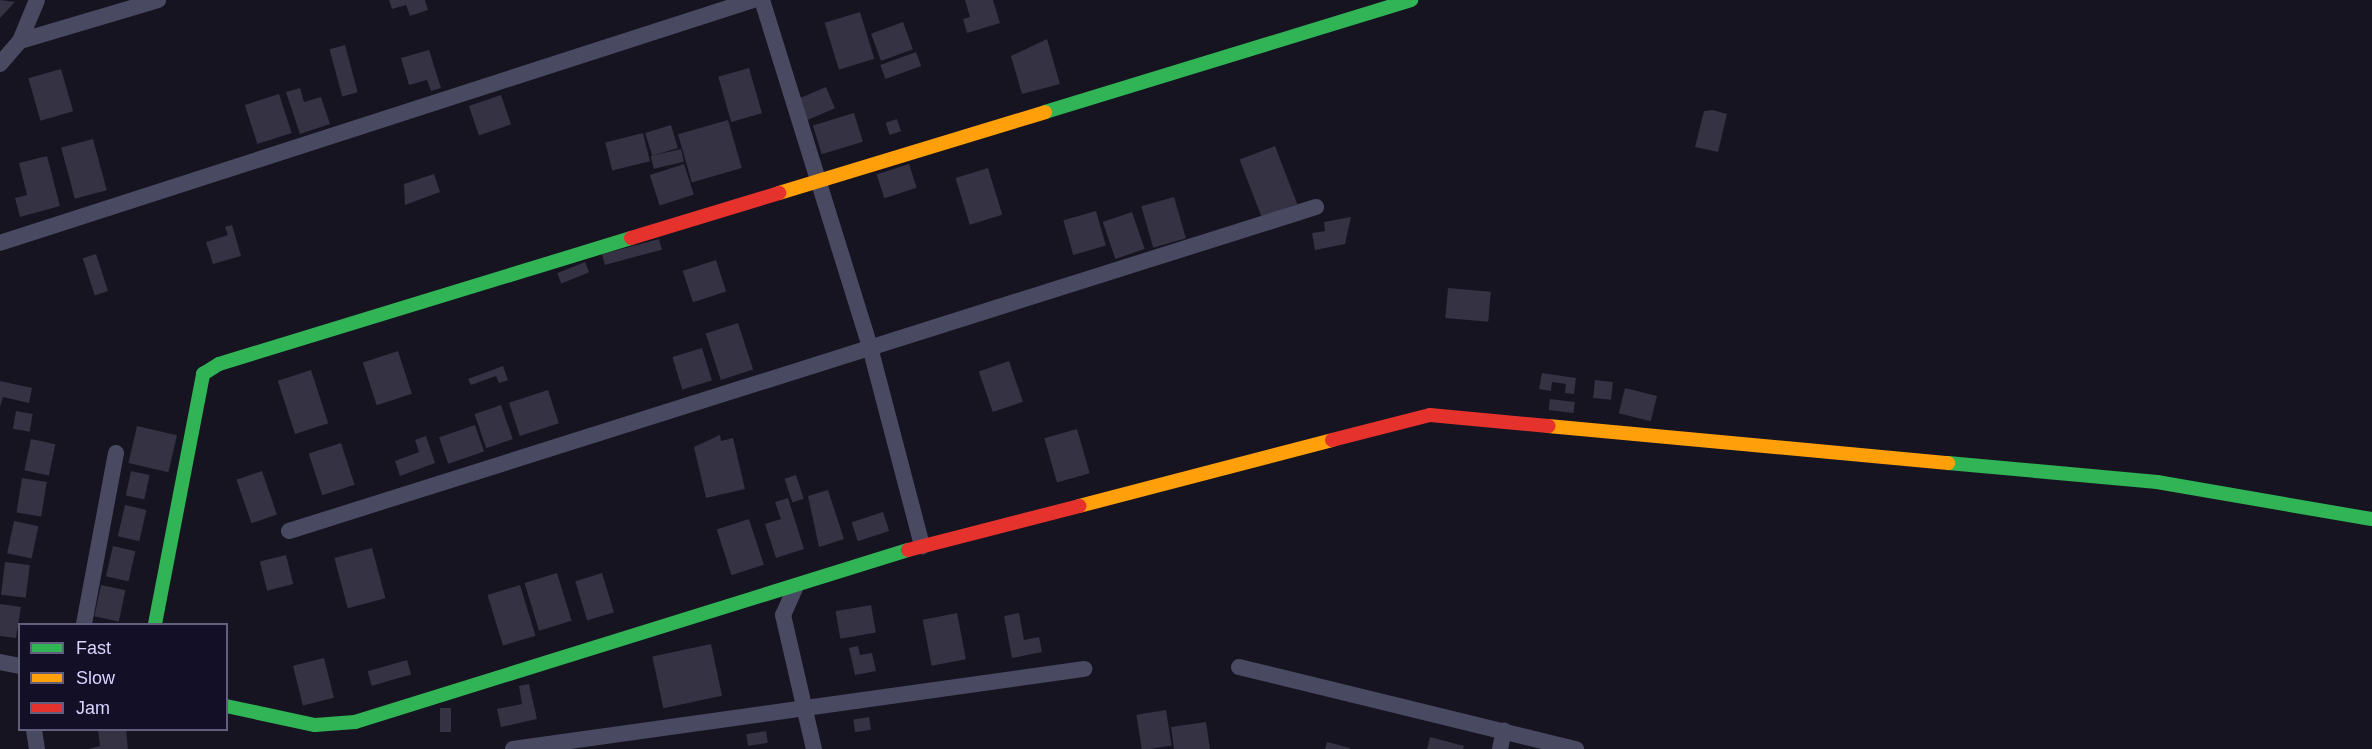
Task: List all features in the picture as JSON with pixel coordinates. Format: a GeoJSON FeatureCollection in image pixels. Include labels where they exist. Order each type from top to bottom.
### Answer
{"type":"FeatureCollection","features":[{"type":"Feature","properties":{"kind":"street"},"geometry":{"type":"LineString","coordinates":[[0,64],[20,41],[36,0]]}},
{"type":"Feature","properties":{"kind":"street"},"geometry":{"type":"LineString","coordinates":[[20,41],[158,0]]}},
{"type":"Feature","properties":{"kind":"street"},"geometry":{"type":"LineString","coordinates":[[0,243],[753,0]]}},
{"type":"Feature","properties":{"kind":"street"},"geometry":{"type":"LineString","coordinates":[[762,0],[871,351],[922,546]]}},
{"type":"Feature","properties":{"kind":"street"},"geometry":{"type":"LineString","coordinates":[[155,623],[203,374],[219,364],[1411,0]]}},
{"type":"Feature","properties":{"kind":"street"},"geometry":{"type":"LineString","coordinates":[[289,531],[871,351],[1316,207]]}},
{"type":"Feature","properties":{"kind":"street"},"geometry":{"type":"LineString","coordinates":[[228,705],[315,725],[355,722],[922,546],[1430,415],[2157,482],[2372,519]]}},
{"type":"Feature","properties":{"kind":"street"},"geometry":{"type":"LineString","coordinates":[[84,623],[116,453]]}},
{"type":"Feature","properties":{"kind":"street"},"geometry":{"type":"LineString","coordinates":[[795,586],[783,615],[808,710],[814,749]]}},
{"type":"Feature","properties":{"kind":"street"},"geometry":{"type":"LineString","coordinates":[[0,662],[18,666]]}},
{"type":"Feature","properties":{"kind":"street"},"geometry":{"type":"LineString","coordinates":[[1239,667],[1576,749]]}},
{"type":"Feature","properties":{"kind":"street"},"geometry":{"type":"LineString","coordinates":[[513,749],[808,710],[1084,669]]}},
{"type":"Feature","properties":{"kind":"street"},"geometry":{"type":"LineString","coordinates":[[1500,749],[1504,730]]}},
{"type":"Feature","properties":{"kind":"street"},"geometry":{"type":"LineString","coordinates":[[33,748],[34,731]]}},
{"type":"Feature","properties":{"kind":"building"},"geometry":{"type":"Polygon","coordinates":[[[0,0],[15,2],[0,18],[0,0]]]}},
{"type":"Feature","properties":{"kind":"building"},"geometry":{"type":"Polygon","coordinates":[[[389,0],[425,0],[428,10],[410,16],[406,5],[392,9],[389,0]]]}},
{"type":"Feature","properties":{"kind":"building"},"geometry":{"type":"Polygon","coordinates":[[[965,0],[993,0],[1000,23],[967,33],[963,19],[970,17],[965,0]]]}},
{"type":"Feature","properties":{"kind":"building"},"geometry":{"type":"Polygon","coordinates":[[[860,12],[874,59],[839,70],[825,23],[860,12]]]}},
{"type":"Feature","properties":{"kind":"building"},"geometry":{"type":"Polygon","coordinates":[[[903,22],[913,49],[881,61],[871,34],[903,22]]]}},
{"type":"Feature","properties":{"kind":"building"},"geometry":{"type":"Polygon","coordinates":[[[1047,39],[1060,84],[1022,94],[1011,56],[1047,39]]]}},
{"type":"Feature","properties":{"kind":"building"},"geometry":{"type":"Polygon","coordinates":[[[345,45],[358,92],[342,96],[330,49],[345,45]]]}},
{"type":"Feature","properties":{"kind":"building"},"geometry":{"type":"Polygon","coordinates":[[[429,50],[441,88],[431,91],[427,80],[409,85],[401,58],[429,50]]]}},
{"type":"Feature","properties":{"kind":"building"},"geometry":{"type":"Polygon","coordinates":[[[916,52],[921,66],[885,79],[880,65],[916,52]]]}},
{"type":"Feature","properties":{"kind":"building"},"geometry":{"type":"Polygon","coordinates":[[[749,68],[762,113],[731,122],[718,77],[749,68]]]}},
{"type":"Feature","properties":{"kind":"building"},"geometry":{"type":"Polygon","coordinates":[[[61,69],[73,111],[40,121],[28,78],[61,69]]]}},
{"type":"Feature","properties":{"kind":"building"},"geometry":{"type":"Polygon","coordinates":[[[826,87],[835,108],[807,120],[798,99],[826,87]]]}},
{"type":"Feature","properties":{"kind":"building"},"geometry":{"type":"Polygon","coordinates":[[[300,88],[304,102],[321,97],[330,124],[300,134],[286,92],[300,88]]]}},
{"type":"Feature","properties":{"kind":"building"},"geometry":{"type":"Polygon","coordinates":[[[279,94],[292,133],[257,144],[245,105],[279,94]]]}},
{"type":"Feature","properties":{"kind":"building"},"geometry":{"type":"Polygon","coordinates":[[[501,95],[511,124],[479,135],[469,106],[501,95]]]}},
{"type":"Feature","properties":{"kind":"building"},"geometry":{"type":"Polygon","coordinates":[[[1713,110],[1727,114],[1718,152],[1695,147],[1704,111],[1713,110]]]}},
{"type":"Feature","properties":{"kind":"building"},"geometry":{"type":"Polygon","coordinates":[[[854,113],[863,142],[822,154],[813,126],[854,113]]]}},
{"type":"Feature","properties":{"kind":"building"},"geometry":{"type":"Polygon","coordinates":[[[897,119],[901,131],[890,135],[886,123],[897,119]]]}},
{"type":"Feature","properties":{"kind":"building"},"geometry":{"type":"Polygon","coordinates":[[[728,120],[742,168],[692,182],[678,134],[728,120]]]}},
{"type":"Feature","properties":{"kind":"building"},"geometry":{"type":"Polygon","coordinates":[[[671,125],[678,148],[652,156],[645,133],[671,125]]]}},
{"type":"Feature","properties":{"kind":"building"},"geometry":{"type":"Polygon","coordinates":[[[643,133],[650,161],[612,171],[605,142],[643,133]]]}},
{"type":"Feature","properties":{"kind":"building"},"geometry":{"type":"Polygon","coordinates":[[[93,139],[107,190],[75,199],[61,148],[93,139]]]}},
{"type":"Feature","properties":{"kind":"building"},"geometry":{"type":"Polygon","coordinates":[[[1275,146],[1297,204],[1262,217],[1240,160],[1275,146]]]}},
{"type":"Feature","properties":{"kind":"building"},"geometry":{"type":"Polygon","coordinates":[[[681,149],[684,162],[654,169],[651,156],[681,149]]]}},
{"type":"Feature","properties":{"kind":"building"},"geometry":{"type":"Polygon","coordinates":[[[47,156],[60,206],[20,217],[15,198],[27,195],[19,163],[47,156]]]}},
{"type":"Feature","properties":{"kind":"building"},"geometry":{"type":"Polygon","coordinates":[[[684,164],[694,194],[660,206],[650,175],[684,164]]]}},
{"type":"Feature","properties":{"kind":"building"},"geometry":{"type":"Polygon","coordinates":[[[909,164],[917,188],[884,198],[877,175],[909,164]]]}},
{"type":"Feature","properties":{"kind":"building"},"geometry":{"type":"Polygon","coordinates":[[[988,168],[1002,215],[970,225],[955,178],[988,168]]]}},
{"type":"Feature","properties":{"kind":"building"},"geometry":{"type":"Polygon","coordinates":[[[434,174],[440,192],[405,205],[404,184],[434,174]]]}},
{"type":"Feature","properties":{"kind":"building"},"geometry":{"type":"Polygon","coordinates":[[[1174,197],[1186,238],[1153,248],[1141,206],[1174,197]]]}},
{"type":"Feature","properties":{"kind":"building"},"geometry":{"type":"Polygon","coordinates":[[[1096,211],[1106,246],[1073,255],[1063,220],[1096,211]]]}},
{"type":"Feature","properties":{"kind":"building"},"geometry":{"type":"Polygon","coordinates":[[[1132,212],[1145,249],[1115,259],[1103,222],[1132,212]]]}},
{"type":"Feature","properties":{"kind":"building"},"geometry":{"type":"Polygon","coordinates":[[[1351,217],[1345,244],[1315,250],[1312,233],[1325,231],[1324,222],[1351,217]]]}},
{"type":"Feature","properties":{"kind":"building"},"geometry":{"type":"Polygon","coordinates":[[[232,225],[241,256],[213,264],[206,242],[228,235],[225,227],[232,225]]]}},
{"type":"Feature","properties":{"kind":"building"},"geometry":{"type":"Polygon","coordinates":[[[659,239],[662,250],[605,265],[602,254],[659,239]]]}},
{"type":"Feature","properties":{"kind":"building"},"geometry":{"type":"Polygon","coordinates":[[[96,254],[108,291],[95,295],[83,258],[96,254]]]}},
{"type":"Feature","properties":{"kind":"building"},"geometry":{"type":"Polygon","coordinates":[[[716,260],[726,291],[693,302],[683,271],[716,260]]]}},
{"type":"Feature","properties":{"kind":"building"},"geometry":{"type":"Polygon","coordinates":[[[585,262],[589,272],[561,283],[557,273],[585,262]]]}},
{"type":"Feature","properties":{"kind":"building"},"geometry":{"type":"Polygon","coordinates":[[[1448,288],[1491,292],[1488,322],[1445,318],[1448,288]]]}},
{"type":"Feature","properties":{"kind":"building"},"geometry":{"type":"Polygon","coordinates":[[[738,323],[753,370],[721,380],[706,334],[738,323]]]}},
{"type":"Feature","properties":{"kind":"building"},"geometry":{"type":"Polygon","coordinates":[[[702,348],[712,381],[682,390],[672,357],[702,348]]]}},
{"type":"Feature","properties":{"kind":"building"},"geometry":{"type":"Polygon","coordinates":[[[398,351],[412,394],[377,405],[363,362],[398,351]]]}},
{"type":"Feature","properties":{"kind":"building"},"geometry":{"type":"Polygon","coordinates":[[[1009,361],[1023,402],[993,412],[979,371],[1009,361]]]}},
{"type":"Feature","properties":{"kind":"building"},"geometry":{"type":"Polygon","coordinates":[[[503,366],[508,380],[499,383],[496,376],[471,385],[468,379],[503,366]]]}},
{"type":"Feature","properties":{"kind":"building"},"geometry":{"type":"Polygon","coordinates":[[[311,370],[328,423],[295,434],[278,381],[311,370]]]}},
{"type":"Feature","properties":{"kind":"building"},"geometry":{"type":"Polygon","coordinates":[[[1542,373],[1576,378],[1574,394],[1565,393],[1566,384],[1552,382],[1551,391],[1539,389],[1542,373]]]}},
{"type":"Feature","properties":{"kind":"building"},"geometry":{"type":"Polygon","coordinates":[[[1595,380],[1613,382],[1611,400],[1593,398],[1595,380]]]}},
{"type":"Feature","properties":{"kind":"building"},"geometry":{"type":"Polygon","coordinates":[[[0,381],[32,388],[29,403],[3,397],[0,407],[0,381]]]}},
{"type":"Feature","properties":{"kind":"building"},"geometry":{"type":"Polygon","coordinates":[[[1625,388],[1657,396],[1651,421],[1619,413],[1625,388]]]}},
{"type":"Feature","properties":{"kind":"building"},"geometry":{"type":"Polygon","coordinates":[[[548,390],[559,423],[520,436],[509,403],[548,390]]]}},
{"type":"Feature","properties":{"kind":"building"},"geometry":{"type":"Polygon","coordinates":[[[1550,399],[1575,402],[1573,413],[1549,410],[1550,399]]]}},
{"type":"Feature","properties":{"kind":"building"},"geometry":{"type":"Polygon","coordinates":[[[501,405],[513,439],[486,448],[475,414],[501,405]]]}},
{"type":"Feature","properties":{"kind":"building"},"geometry":{"type":"Polygon","coordinates":[[[16,411],[33,414],[30,432],[13,429],[16,411]]]}},
{"type":"Feature","properties":{"kind":"building"},"geometry":{"type":"Polygon","coordinates":[[[475,425],[484,451],[448,464],[439,437],[475,425]]]}},
{"type":"Feature","properties":{"kind":"building"},"geometry":{"type":"Polygon","coordinates":[[[137,426],[177,435],[168,472],[128,463],[137,426]]]}},
{"type":"Feature","properties":{"kind":"building"},"geometry":{"type":"Polygon","coordinates":[[[1077,429],[1090,473],[1057,483],[1044,438],[1077,429]]]}},
{"type":"Feature","properties":{"kind":"building"},"geometry":{"type":"Polygon","coordinates":[[[720,435],[721,441],[733,438],[745,489],[706,498],[694,447],[720,435]]]}},
{"type":"Feature","properties":{"kind":"building"},"geometry":{"type":"Polygon","coordinates":[[[426,436],[435,463],[400,476],[395,461],[419,452],[415,440],[426,436]]]}},
{"type":"Feature","properties":{"kind":"building"},"geometry":{"type":"Polygon","coordinates":[[[31,439],[55,444],[49,475],[24,470],[31,439]]]}},
{"type":"Feature","properties":{"kind":"building"},"geometry":{"type":"Polygon","coordinates":[[[341,443],[355,485],[322,495],[309,454],[341,443]]]}},
{"type":"Feature","properties":{"kind":"building"},"geometry":{"type":"Polygon","coordinates":[[[131,471],[150,475],[144,499],[126,495],[131,471]]]}},
{"type":"Feature","properties":{"kind":"building"},"geometry":{"type":"Polygon","coordinates":[[[262,471],[277,514],[251,523],[236,480],[262,471]]]}},
{"type":"Feature","properties":{"kind":"building"},"geometry":{"type":"Polygon","coordinates":[[[796,475],[804,499],[792,502],[785,479],[796,475]]]}},
{"type":"Feature","properties":{"kind":"building"},"geometry":{"type":"Polygon","coordinates":[[[22,478],[47,482],[41,516],[17,513],[22,478]]]}},
{"type":"Feature","properties":{"kind":"building"},"geometry":{"type":"Polygon","coordinates":[[[828,490],[844,539],[819,547],[808,496],[828,490]]]}},
{"type":"Feature","properties":{"kind":"building"},"geometry":{"type":"Polygon","coordinates":[[[788,498],[804,549],[776,558],[765,524],[781,519],[775,502],[788,498]]]}},
{"type":"Feature","properties":{"kind":"building"},"geometry":{"type":"Polygon","coordinates":[[[125,505],[146,510],[139,541],[118,536],[125,505]]]}},
{"type":"Feature","properties":{"kind":"building"},"geometry":{"type":"Polygon","coordinates":[[[883,512],[889,531],[858,541],[852,522],[883,512]]]}},
{"type":"Feature","properties":{"kind":"building"},"geometry":{"type":"Polygon","coordinates":[[[749,519],[764,565],[731,575],[717,530],[749,519]]]}},
{"type":"Feature","properties":{"kind":"building"},"geometry":{"type":"Polygon","coordinates":[[[14,521],[38,526],[32,558],[7,553],[14,521]]]}},
{"type":"Feature","properties":{"kind":"building"},"geometry":{"type":"Polygon","coordinates":[[[113,546],[135,551],[128,581],[106,576],[113,546]]]}},
{"type":"Feature","properties":{"kind":"building"},"geometry":{"type":"Polygon","coordinates":[[[372,548],[385,598],[348,608],[334,558],[372,548]]]}},
{"type":"Feature","properties":{"kind":"building"},"geometry":{"type":"Polygon","coordinates":[[[286,555],[293,584],[267,591],[260,562],[286,555]]]}},
{"type":"Feature","properties":{"kind":"building"},"geometry":{"type":"Polygon","coordinates":[[[5,562],[30,565],[26,598],[1,595],[5,562]]]}},
{"type":"Feature","properties":{"kind":"building"},"geometry":{"type":"Polygon","coordinates":[[[557,573],[572,621],[539,631],[524,583],[557,573]]]}},
{"type":"Feature","properties":{"kind":"building"},"geometry":{"type":"Polygon","coordinates":[[[602,573],[614,612],[587,620],[575,581],[602,573]]]}},
{"type":"Feature","properties":{"kind":"building"},"geometry":{"type":"Polygon","coordinates":[[[101,585],[125,590],[119,621],[94,616],[101,585]]]}},
{"type":"Feature","properties":{"kind":"building"},"geometry":{"type":"Polygon","coordinates":[[[520,585],[535,636],[503,646],[487,595],[520,585]]]}},
{"type":"Feature","properties":{"kind":"building"},"geometry":{"type":"Polygon","coordinates":[[[0,604],[21,607],[16,638],[0,636],[0,604]]]}},
{"type":"Feature","properties":{"kind":"building"},"geometry":{"type":"Polygon","coordinates":[[[871,605],[876,633],[840,639],[836,611],[871,605]]]}},
{"type":"Feature","properties":{"kind":"building"},"geometry":{"type":"Polygon","coordinates":[[[957,613],[966,659],[932,666],[923,620],[957,613]]]}},
{"type":"Feature","properties":{"kind":"building"},"geometry":{"type":"Polygon","coordinates":[[[1019,613],[1024,640],[1039,637],[1042,652],[1012,658],[1004,616],[1019,613]]]}},
{"type":"Feature","properties":{"kind":"building"},"geometry":{"type":"Polygon","coordinates":[[[711,644],[722,696],[663,708],[652,656],[711,644]]]}},
{"type":"Feature","properties":{"kind":"building"},"geometry":{"type":"Polygon","coordinates":[[[858,646],[860,655],[872,653],[876,671],[855,675],[849,648],[858,646]]]}},
{"type":"Feature","properties":{"kind":"building"},"geometry":{"type":"Polygon","coordinates":[[[324,658],[334,698],[303,706],[293,666],[324,658]]]}},
{"type":"Feature","properties":{"kind":"building"},"geometry":{"type":"Polygon","coordinates":[[[407,660],[411,674],[372,686],[368,671],[407,660]]]}},
{"type":"Feature","properties":{"kind":"building"},"geometry":{"type":"Polygon","coordinates":[[[529,684],[537,719],[501,727],[497,709],[522,704],[519,686],[529,684]]]}},
{"type":"Feature","properties":{"kind":"building"},"geometry":{"type":"Polygon","coordinates":[[[440,708],[451,708],[451,732],[440,732],[440,708]]]}},
{"type":"Feature","properties":{"kind":"building"},"geometry":{"type":"Polygon","coordinates":[[[1166,710],[1172,746],[1142,749],[1136,715],[1166,710]]]}},
{"type":"Feature","properties":{"kind":"building"},"geometry":{"type":"Polygon","coordinates":[[[869,717],[871,730],[855,732],[853,720],[869,717]]]}},
{"type":"Feature","properties":{"kind":"building"},"geometry":{"type":"Polygon","coordinates":[[[1206,722],[1210,749],[1174,749],[1171,727],[1206,722]]]}},
{"type":"Feature","properties":{"kind":"building"},"geometry":{"type":"Polygon","coordinates":[[[98,731],[126,731],[128,749],[88,749],[100,746],[98,731]]]}},
{"type":"Feature","properties":{"kind":"building"},"geometry":{"type":"Polygon","coordinates":[[[766,731],[768,743],[748,746],[746,734],[766,731]]]}},
{"type":"Feature","properties":{"kind":"building"},"geometry":{"type":"Polygon","coordinates":[[[1430,737],[1464,746],[1463,749],[1427,749],[1430,737]]]}},
{"type":"Feature","properties":{"kind":"building"},"geometry":{"type":"Polygon","coordinates":[[[1327,742],[1350,748],[1350,749],[1325,749],[1327,742]]]}},
{"type":"Feature","properties":{"kind":"traffic: fast"},"geometry":{"type":"LineString","coordinates":[[1045,112],[1411,0]]}},
{"type":"Feature","properties":{"kind":"traffic: fast"},"geometry":{"type":"LineString","coordinates":[[155,623],[203,374],[219,364],[631,238]]}},
{"type":"Feature","properties":{"kind":"traffic: fast"},"geometry":{"type":"LineString","coordinates":[[1948,463],[2157,482],[2372,519]]}},
{"type":"Feature","properties":{"kind":"traffic: fast"},"geometry":{"type":"LineString","coordinates":[[228,706],[315,725],[355,722],[908,550]]}},
{"type":"Feature","properties":{"kind":"traffic: slow"},"geometry":{"type":"LineString","coordinates":[[779,193],[1045,112]]}},
{"type":"Feature","properties":{"kind":"traffic: slow"},"geometry":{"type":"LineString","coordinates":[[1548,426],[1948,463]]}},
{"type":"Feature","properties":{"kind":"traffic: slow"},"geometry":{"type":"LineString","coordinates":[[1079,506],[1332,440]]}},
{"type":"Feature","properties":{"kind":"traffic: jam"},"geometry":{"type":"LineString","coordinates":[[631,238],[779,193]]}},
{"type":"Feature","properties":{"kind":"traffic: jam"},"geometry":{"type":"LineString","coordinates":[[1332,440],[1430,415],[1548,426]]}},
{"type":"Feature","properties":{"kind":"traffic: jam"},"geometry":{"type":"LineString","coordinates":[[908,550],[1079,506]]}}]}
